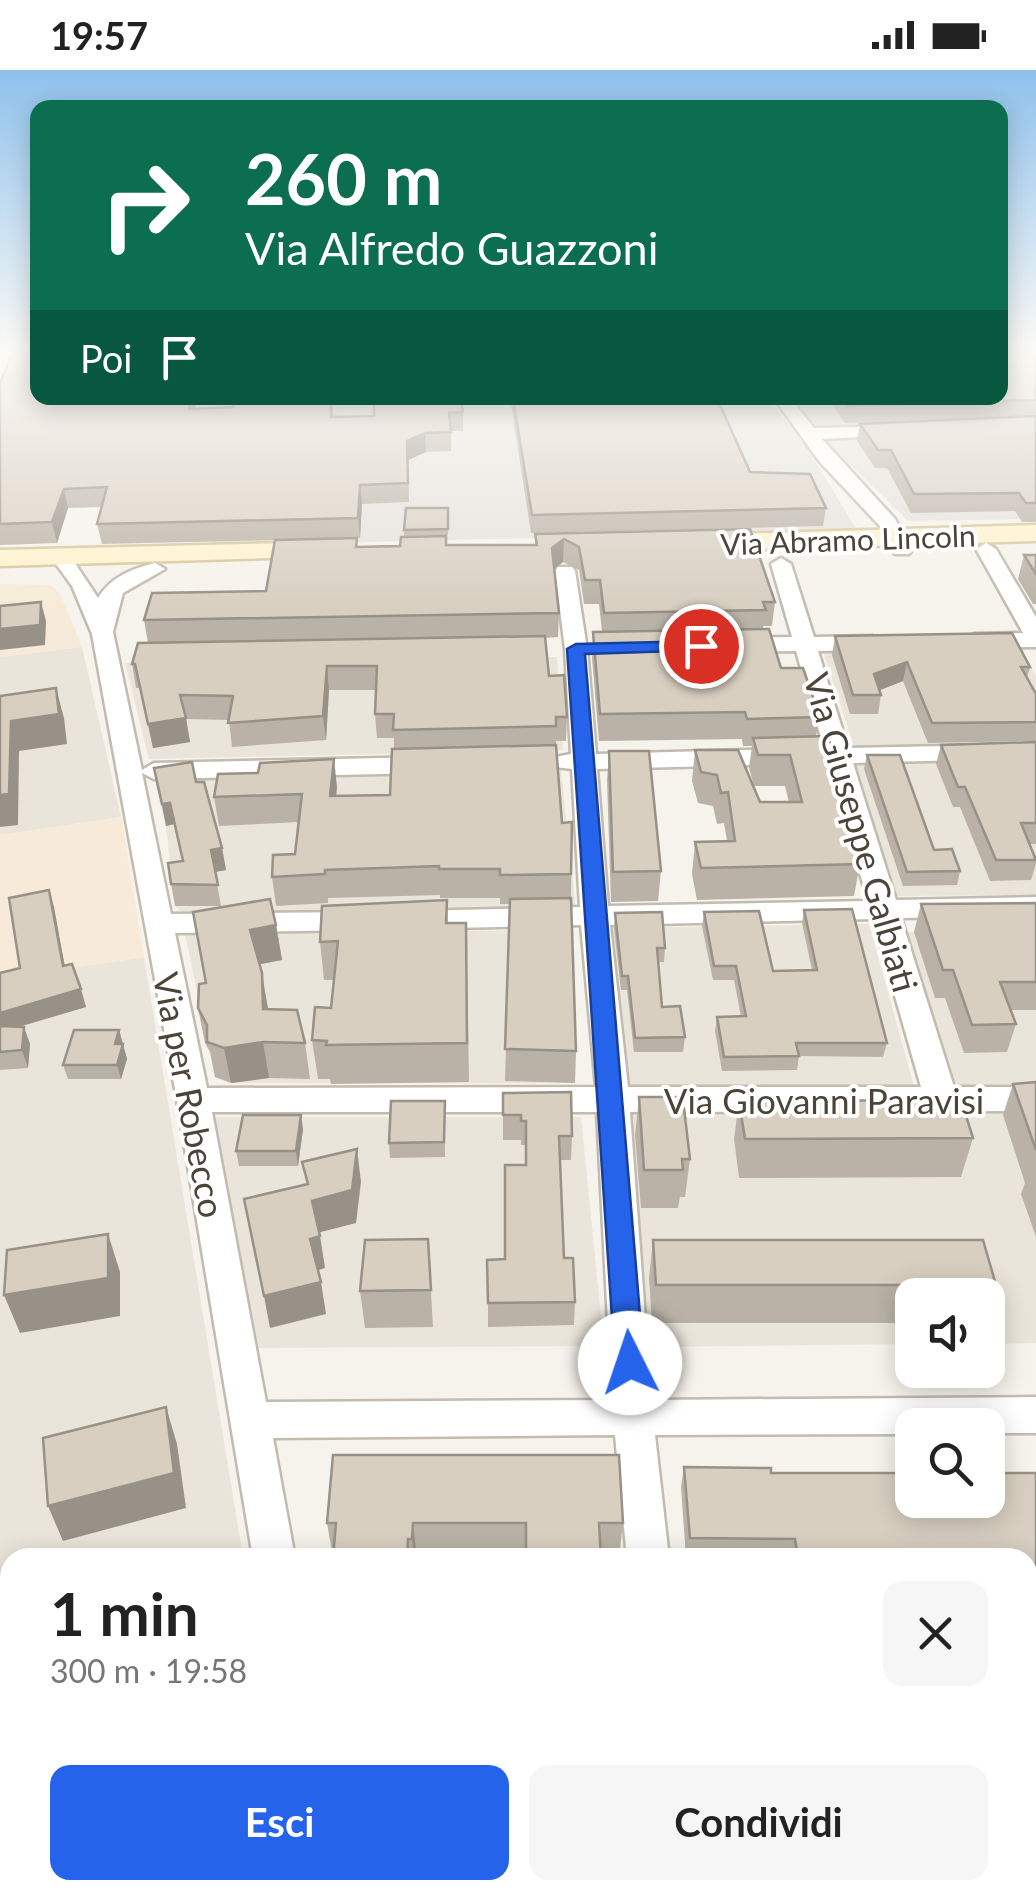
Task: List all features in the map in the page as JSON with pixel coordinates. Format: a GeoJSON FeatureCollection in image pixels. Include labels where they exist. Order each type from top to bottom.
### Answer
{"type":"FeatureCollection","features":[{"type":"Feature","properties":{"kind":"main road","name":"Via Abramo Lincoln"},"geometry":{"type":"LineString","coordinates":[[677,550],[1036,536]]}},
{"type":"Feature","properties":{"kind":"main road"},"geometry":{"type":"LineString","coordinates":[[986,549],[1006,540],[1036,536]]}},
{"type":"Feature","properties":{"kind":"main road","name":"Via Abramo Lincoln"},"geometry":{"type":"LineString","coordinates":[[899,544],[986,549],[1036,547]]}},
{"type":"Feature","properties":{"kind":"main road"},"geometry":{"type":"LineString","coordinates":[[0,558],[68,564],[155,569],[352,556],[68,564],[0,573]]}},
{"type":"Feature","properties":{"kind":"street"},"geometry":{"type":"LineString","coordinates":[[810,437],[876,508],[899,544]]}},
{"type":"Feature","properties":{"kind":"street"},"geometry":{"type":"LineString","coordinates":[[958,642],[1036,638],[986,549]]}},
{"type":"Feature","properties":{"kind":"street"},"geometry":{"type":"LineString","coordinates":[[562,556],[575,649],[594,917],[613,1101],[633,1418],[647,1548]]}},
{"type":"Feature","properties":{"kind":"street","name":"Via per Robecco"},"geometry":{"type":"LineString","coordinates":[[68,564],[112,649]]}},
{"type":"Feature","properties":{"kind":"street","name":"Via Giuseppe Galbiati"},"geometry":{"type":"LineString","coordinates":[[782,564],[808,644],[836,756],[942,1099]]}},
{"type":"Feature","properties":{"kind":"street","name":"Via per Robecco"},"geometry":{"type":"LineString","coordinates":[[155,569],[117,585],[108,594],[112,649],[272,1548]]}},
{"type":"Feature","properties":{"kind":"street"},"geometry":{"type":"LineString","coordinates":[[710,646],[900,642]]}},
{"type":"Feature","properties":{"kind":"street"},"geometry":{"type":"LineString","coordinates":[[548,762],[1036,752]]}},
{"type":"Feature","properties":{"kind":"street"},"geometry":{"type":"LineString","coordinates":[[132,771],[450,764]]}},
{"type":"Feature","properties":{"kind":"street"},"geometry":{"type":"LineString","coordinates":[[158,924],[1036,906]]}},
{"type":"Feature","properties":{"kind":"street","name":"Via Giovanni Paravisi"},"geometry":{"type":"LineString","coordinates":[[193,1100],[1036,1099]]}},
{"type":"Feature","properties":{"kind":"street"},"geometry":{"type":"LineString","coordinates":[[249,1420],[1036,1415]]}},
{"type":"Feature","properties":{"kind":"shaded area"},"geometry":{"type":"Polygon","coordinates":[[[228,437],[800,437],[857,530],[210,546],[228,437]]]}},
{"type":"Feature","properties":{"kind":"shaded area"},"geometry":{"type":"Polygon","coordinates":[[[822,437],[1012,437],[1036,519],[908,521],[822,437]]]}},
{"type":"Feature","properties":{"kind":"shaded area"},"geometry":{"type":"Polygon","coordinates":[[[0,584],[50,585],[60,594],[82,647],[0,657],[0,584]]]}},
{"type":"Feature","properties":{"kind":"shaded area"},"geometry":{"type":"Polygon","coordinates":[[[82,647],[121,817],[0,835],[0,657],[82,647]]]}},
{"type":"Feature","properties":{"kind":"shaded area"},"geometry":{"type":"Polygon","coordinates":[[[1022,649],[1036,677],[1036,740],[854,747],[823,651],[1022,649]]]}},
{"type":"Feature","properties":{"kind":"shaded area"},"geometry":{"type":"Polygon","coordinates":[[[557,657],[563,750],[149,759],[125,663],[557,657]]]}},
{"type":"Feature","properties":{"kind":"shaded area"},"geometry":{"type":"Polygon","coordinates":[[[1036,759],[1036,895],[896,896],[852,762],[1036,759]]]}},
{"type":"Feature","properties":{"kind":"shaded area"},"geometry":{"type":"Polygon","coordinates":[[[561,770],[576,910],[182,912],[175,906],[166,826],[154,779],[561,770]]]}},
{"type":"Feature","properties":{"kind":"shaded area"},"geometry":{"type":"Polygon","coordinates":[[[121,817],[144,957],[0,979],[0,835],[121,817]]]}},
{"type":"Feature","properties":{"kind":"shaded area"},"geometry":{"type":"Polygon","coordinates":[[[869,924],[914,1086],[623,1087],[611,928],[869,924]]]}},
{"type":"Feature","properties":{"kind":"shaded area"},"geometry":{"type":"Polygon","coordinates":[[[570,930],[575,1083],[231,1083],[215,1077],[185,934],[570,930]]]}},
{"type":"Feature","properties":{"kind":"shaded area"},"geometry":{"type":"Polygon","coordinates":[[[1036,931],[1036,1084],[950,1085],[901,932],[1036,931]]]}},
{"type":"Feature","properties":{"kind":"shaded area"},"geometry":{"type":"Polygon","coordinates":[[[144,957],[242,1548],[0,1548],[0,979],[144,957]]]}},
{"type":"Feature","properties":{"kind":"shaded area"},"geometry":{"type":"Polygon","coordinates":[[[1036,1111],[1036,1343],[1005,1344],[1005,1278],[895,1278],[895,1344],[649,1347],[634,1208],[629,1112],[1036,1111]]]}},
{"type":"Feature","properties":{"kind":"shaded area"},"geometry":{"type":"Polygon","coordinates":[[[214,1117],[581,1117],[604,1346],[256,1348],[214,1117]]]}},
{"type":"Feature","properties":{"kind":"building"},"geometry":{"type":"Polygon","coordinates":[[[0,437],[415,437],[407,441],[408,483],[360,485],[358,518],[97,524],[107,487],[64,489],[52,522],[0,524],[0,437]]]}},
{"type":"Feature","properties":{"kind":"building"},"geometry":{"type":"Polygon","coordinates":[[[519,437],[735,437],[750,472],[810,474],[826,508],[532,515],[519,437]]]}},
{"type":"Feature","properties":{"kind":"building"},"geometry":{"type":"Polygon","coordinates":[[[869,437],[1036,437],[1036,503],[1026,503],[1019,493],[914,494],[891,450],[878,450],[869,437]]]}},
{"type":"Feature","properties":{"kind":"building"},"geometry":{"type":"Polygon","coordinates":[[[406,508],[448,508],[448,529],[404,530],[406,508]]]}},
{"type":"Feature","properties":{"kind":"building"},"geometry":{"type":"Polygon","coordinates":[[[750,529],[775,602],[763,602],[766,610],[604,613],[600,580],[585,580],[579,547],[564,539],[552,548],[559,613],[144,620],[152,593],[266,591],[275,540],[357,538],[356,547],[400,546],[401,537],[446,536],[446,545],[537,545],[535,534],[750,529]]]}},
{"type":"Feature","properties":{"kind":"building"},"geometry":{"type":"Polygon","coordinates":[[[1024,555],[1036,555],[1036,574],[1024,555]]]}},
{"type":"Feature","properties":{"kind":"building"},"geometry":{"type":"Polygon","coordinates":[[[41,602],[40,625],[0,629],[0,606],[41,602]]]}},
{"type":"Feature","properties":{"kind":"building"},"geometry":{"type":"Polygon","coordinates":[[[769,629],[781,668],[803,668],[820,717],[747,719],[745,712],[600,714],[593,632],[769,629]]]}},
{"type":"Feature","properties":{"kind":"building"},"geometry":{"type":"Polygon","coordinates":[[[1012,633],[1030,667],[1021,667],[1036,694],[1036,722],[932,723],[907,662],[874,674],[881,695],[853,695],[835,636],[1012,633]]]}},
{"type":"Feature","properties":{"kind":"building"},"geometry":{"type":"Polygon","coordinates":[[[545,636],[549,676],[564,675],[567,717],[556,717],[556,726],[393,730],[394,714],[375,714],[377,666],[327,666],[323,716],[228,723],[233,696],[180,695],[186,718],[148,724],[132,664],[138,643],[545,636]]]}},
{"type":"Feature","properties":{"kind":"building"},"geometry":{"type":"Polygon","coordinates":[[[56,688],[59,714],[11,721],[9,794],[0,795],[0,696],[56,688]]]}},
{"type":"Feature","properties":{"kind":"building"},"geometry":{"type":"Polygon","coordinates":[[[828,736],[847,808],[842,808],[860,864],[701,868],[695,842],[735,841],[728,792],[721,793],[717,775],[701,772],[695,750],[738,750],[760,802],[802,802],[790,755],[758,755],[753,738],[828,736]]]}},
{"type":"Feature","properties":{"kind":"building"},"geometry":{"type":"Polygon","coordinates":[[[1036,742],[1036,823],[1021,823],[1036,860],[996,860],[965,787],[958,787],[941,745],[1036,742]]]}},
{"type":"Feature","properties":{"kind":"building"},"geometry":{"type":"Polygon","coordinates":[[[556,745],[562,823],[572,822],[571,874],[500,875],[500,869],[439,866],[325,870],[325,874],[272,877],[273,855],[295,854],[302,794],[214,797],[218,774],[258,773],[260,763],[334,759],[330,796],[390,795],[392,749],[556,745]]]}},
{"type":"Feature","properties":{"kind":"building"},"geometry":{"type":"Polygon","coordinates":[[[609,751],[649,751],[661,871],[613,872],[609,751]]]}},
{"type":"Feature","properties":{"kind":"building"},"geometry":{"type":"Polygon","coordinates":[[[867,755],[900,755],[934,850],[952,849],[960,871],[907,872],[867,755]]]}},
{"type":"Feature","properties":{"kind":"building"},"geometry":{"type":"Polygon","coordinates":[[[192,762],[196,782],[204,782],[222,848],[211,850],[218,885],[171,884],[168,863],[183,861],[170,803],[162,804],[154,768],[192,762]]]}},
{"type":"Feature","properties":{"kind":"building"},"geometry":{"type":"Polygon","coordinates":[[[49,890],[63,966],[72,964],[81,989],[0,1013],[0,973],[20,968],[9,898],[49,890]]]}},
{"type":"Feature","properties":{"kind":"building"},"geometry":{"type":"Polygon","coordinates":[[[571,898],[576,1051],[505,1049],[510,899],[571,898]]]}},
{"type":"Feature","properties":{"kind":"building"},"geometry":{"type":"Polygon","coordinates":[[[270,899],[276,925],[250,930],[262,973],[263,1009],[297,1010],[305,1043],[263,1042],[224,1048],[207,1042],[207,1025],[198,1008],[199,984],[206,983],[193,912],[270,899]]]}},
{"type":"Feature","properties":{"kind":"building"},"geometry":{"type":"Polygon","coordinates":[[[447,900],[446,923],[466,923],[467,1043],[326,1045],[327,1041],[312,1040],[315,1007],[331,1008],[338,941],[320,942],[322,906],[447,900]]]}},
{"type":"Feature","properties":{"kind":"building"},"geometry":{"type":"Polygon","coordinates":[[[1036,903],[1036,982],[1000,982],[1016,1024],[972,1025],[953,970],[943,970],[921,904],[1036,903]]]}},
{"type":"Feature","properties":{"kind":"building"},"geometry":{"type":"Polygon","coordinates":[[[852,909],[887,1043],[796,1043],[799,1056],[724,1057],[717,1017],[746,1016],[736,966],[714,966],[704,912],[759,911],[773,971],[817,970],[804,910],[852,909]]]}},
{"type":"Feature","properties":{"kind":"building"},"geometry":{"type":"Polygon","coordinates":[[[662,912],[665,948],[657,948],[662,1007],[680,1006],[685,1037],[635,1038],[628,976],[622,976],[615,913],[662,912]]]}},
{"type":"Feature","properties":{"kind":"building"},"geometry":{"type":"Polygon","coordinates":[[[0,1026],[24,1027],[22,1050],[0,1052],[0,1026]]]}},
{"type":"Feature","properties":{"kind":"building"},"geometry":{"type":"Polygon","coordinates":[[[74,1030],[119,1030],[115,1044],[123,1044],[117,1065],[63,1065],[74,1030]]]}},
{"type":"Feature","properties":{"kind":"building"},"geometry":{"type":"Polygon","coordinates":[[[1036,1082],[1036,1150],[1013,1084],[1036,1082]]]}},
{"type":"Feature","properties":{"kind":"building"},"geometry":{"type":"Polygon","coordinates":[[[571,1092],[572,1136],[559,1136],[564,1258],[573,1258],[575,1302],[488,1303],[487,1260],[505,1259],[505,1165],[526,1165],[526,1121],[521,1121],[521,1115],[503,1115],[503,1093],[571,1092]]]}},
{"type":"Feature","properties":{"kind":"building"},"geometry":{"type":"Polygon","coordinates":[[[639,1097],[676,1097],[677,1108],[684,1108],[690,1159],[682,1159],[683,1170],[644,1170],[639,1097]]]}},
{"type":"Feature","properties":{"kind":"building"},"geometry":{"type":"Polygon","coordinates":[[[961,1100],[973,1138],[745,1139],[739,1101],[961,1100]]]}},
{"type":"Feature","properties":{"kind":"building"},"geometry":{"type":"Polygon","coordinates":[[[391,1101],[445,1101],[444,1142],[389,1143],[391,1101]]]}},
{"type":"Feature","properties":{"kind":"building"},"geometry":{"type":"Polygon","coordinates":[[[243,1115],[301,1115],[296,1151],[236,1151],[243,1115]]]}},
{"type":"Feature","properties":{"kind":"building"},"geometry":{"type":"Polygon","coordinates":[[[357,1149],[352,1190],[312,1201],[320,1236],[310,1239],[321,1282],[264,1296],[244,1199],[308,1184],[302,1162],[357,1149]]]}},
{"type":"Feature","properties":{"kind":"building"},"geometry":{"type":"Polygon","coordinates":[[[108,1234],[108,1278],[4,1295],[7,1250],[108,1234]]]}},
{"type":"Feature","properties":{"kind":"building"},"geometry":{"type":"Polygon","coordinates":[[[428,1239],[431,1290],[360,1291],[365,1240],[428,1239]]]}},
{"type":"Feature","properties":{"kind":"building"},"geometry":{"type":"Polygon","coordinates":[[[653,1240],[983,1240],[994,1278],[895,1278],[895,1285],[656,1285],[653,1240]]]}},
{"type":"Feature","properties":{"kind":"building"},"geometry":{"type":"Polygon","coordinates":[[[166,1407],[174,1473],[48,1506],[43,1438],[166,1407]]]}},
{"type":"Feature","properties":{"kind":"building"},"geometry":{"type":"Polygon","coordinates":[[[333,1455],[619,1455],[623,1523],[599,1523],[600,1548],[526,1548],[526,1523],[413,1523],[408,1548],[334,1548],[336,1523],[327,1523],[333,1455]]]}},
{"type":"Feature","properties":{"kind":"building"},"geometry":{"type":"Polygon","coordinates":[[[684,1467],[771,1468],[771,1473],[895,1473],[895,1518],[1005,1518],[1005,1473],[1036,1473],[1036,1548],[796,1548],[795,1539],[690,1538],[684,1467]]]}},
{"type":"Feature","properties":{"kind":"route"},"geometry":{"type":"LineString","coordinates":[[630,1363],[576,649],[701,646]]}}]}
